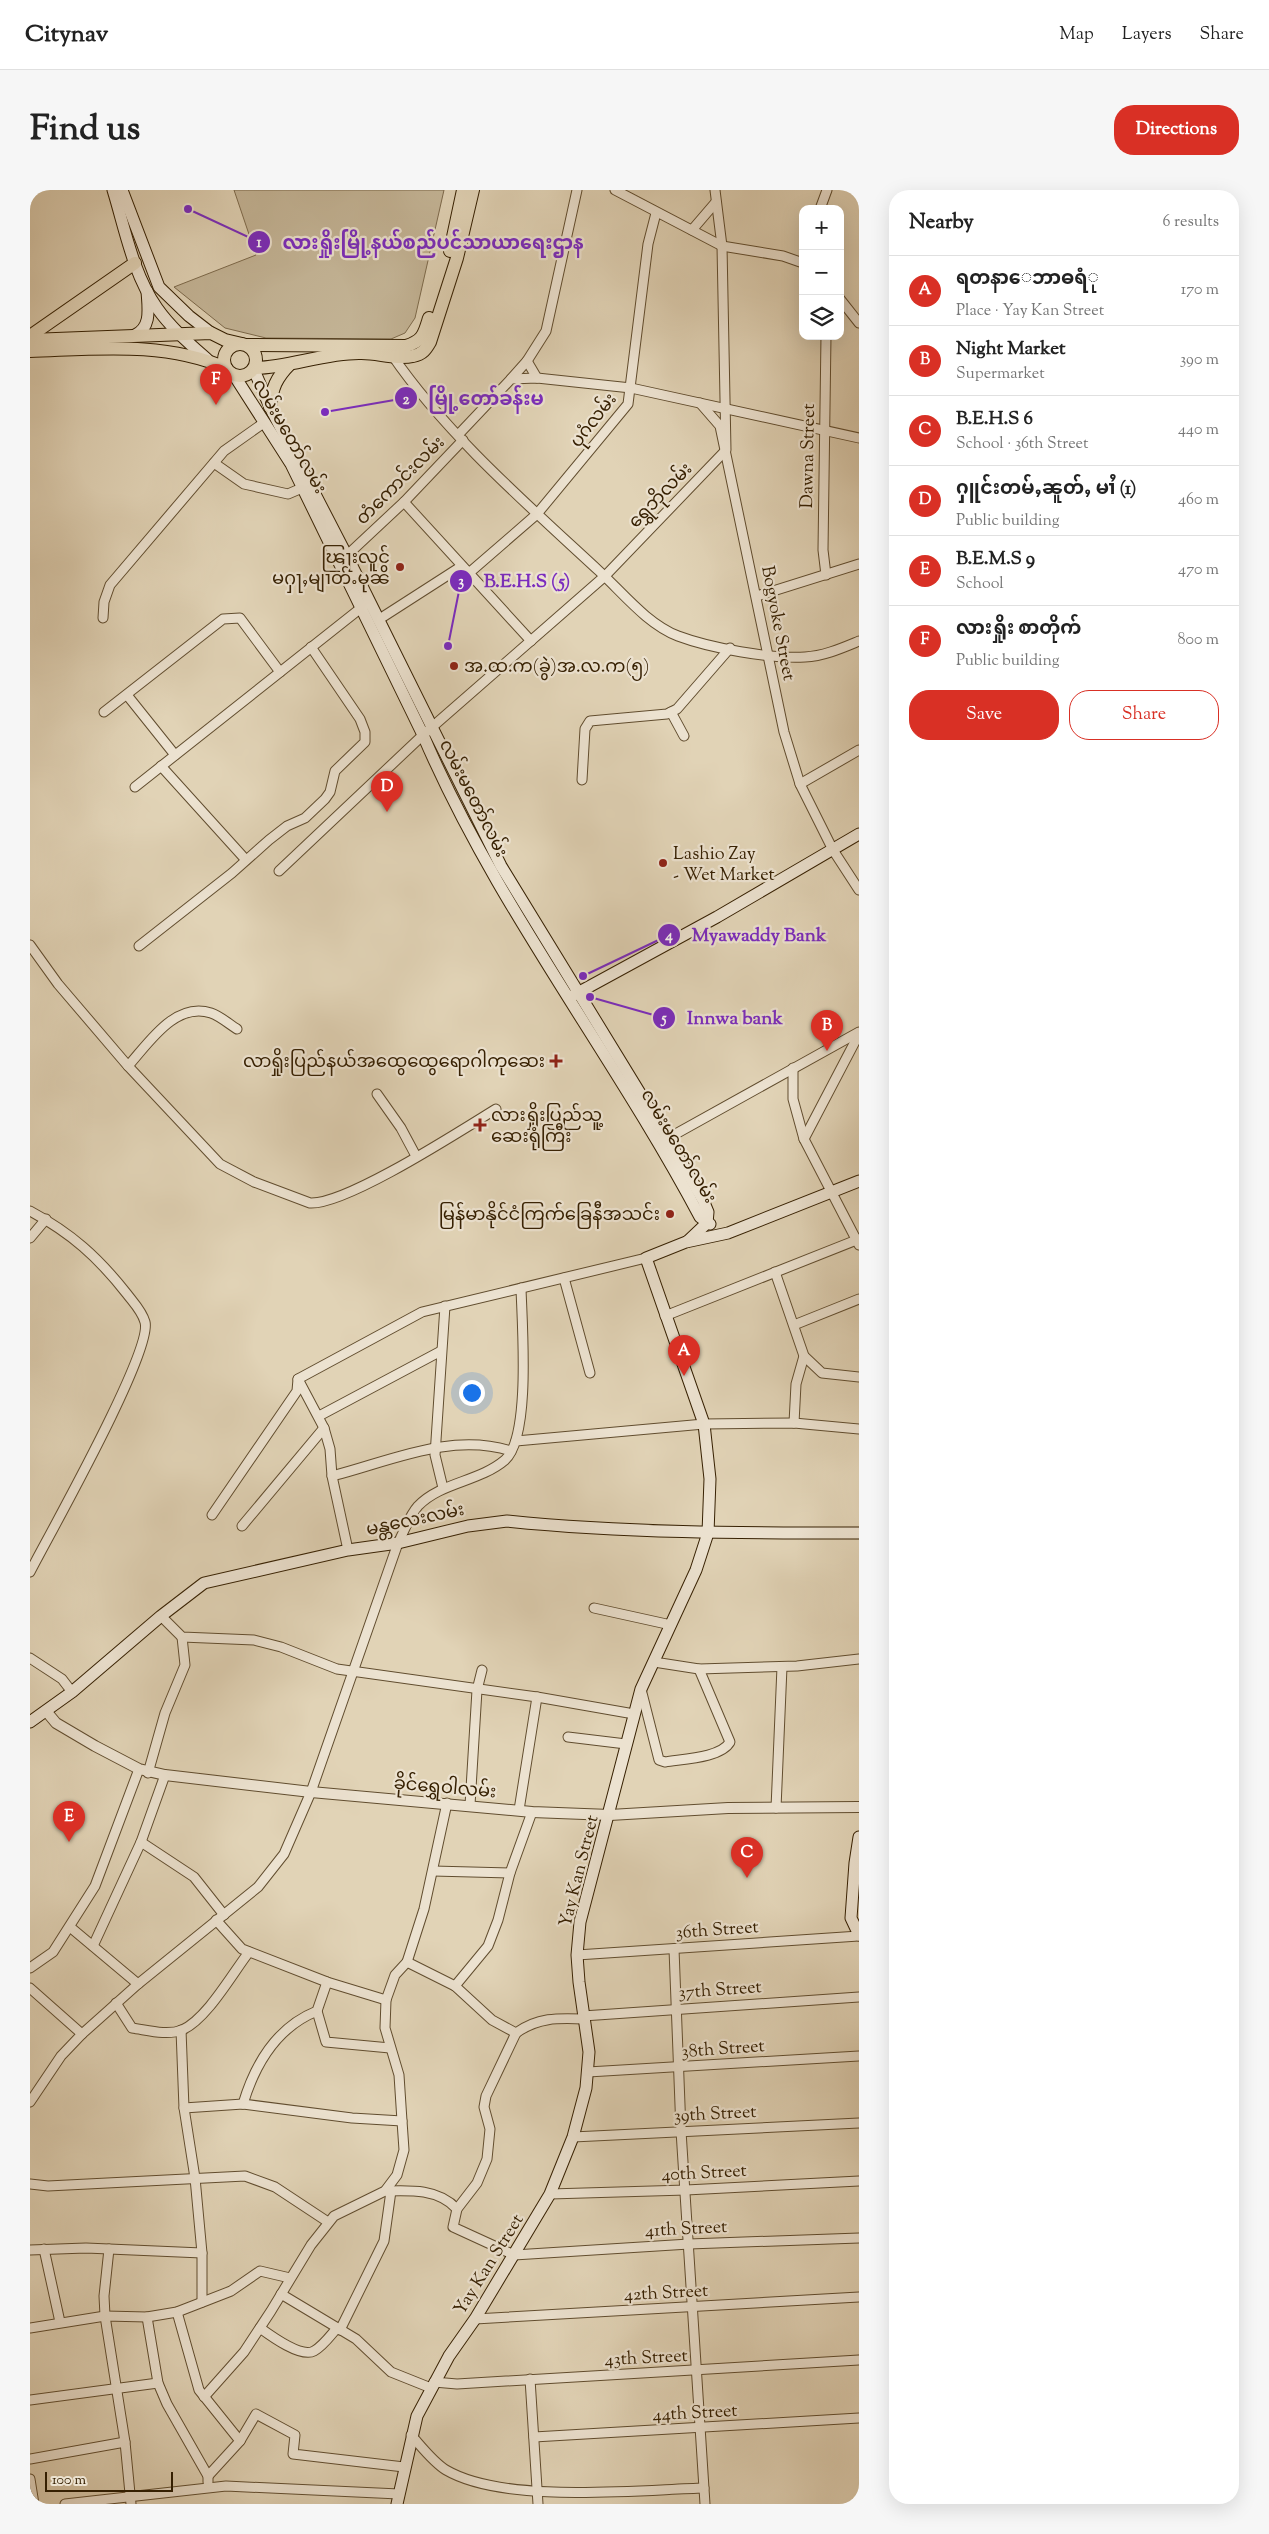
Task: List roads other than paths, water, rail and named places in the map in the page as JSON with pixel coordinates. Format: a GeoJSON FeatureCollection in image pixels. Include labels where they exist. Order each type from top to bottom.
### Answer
{"type":"FeatureCollection","features":[{"type":"Feature","properties":{"kind":"main road"},"geometry":{"type":"LineString","coordinates":[[113,190],[135,263],[157,308],[180,336],[208,360],[230,372],[245,376],[255,369],[359,352],[390,350],[418,342],[425,331],[449,256],[463,190]]}},
{"type":"Feature","properties":{"kind":"main road"},"geometry":{"type":"LineString","coordinates":[[122,190],[159,287],[189,316],[211,333],[225,340],[245,344],[255,353],[255,369]]}},
{"type":"Feature","properties":{"kind":"main road"},"geometry":{"type":"LineString","coordinates":[[230,372],[226,352],[234,345],[390,350],[412,356],[424,352],[430,342],[457,258],[473,190]]}},
{"type":"Feature","properties":{"kind":"main road"},"geometry":{"type":"LineString","coordinates":[[30,338],[135,263]]}},
{"type":"Feature","properties":{"kind":"main road"},"geometry":{"type":"LineString","coordinates":[[135,335],[143,331],[147,325],[147,290]]}},
{"type":"Feature","properties":{"kind":"main road"},"geometry":{"type":"LineString","coordinates":[[30,338],[135,335],[180,336],[211,333]]}},
{"type":"Feature","properties":{"kind":"main road"},"geometry":{"type":"LineString","coordinates":[[30,351],[125,348],[181,352],[208,360]]}},
{"type":"Feature","properties":{"kind":"main road"},"geometry":{"type":"LineString","coordinates":[[270,407],[272,388],[278,376],[292,363]]}},
{"type":"Feature","properties":{"kind":"main road","name":"လမ်းမတော်လမ်း"},"geometry":{"type":"LineString","coordinates":[[255,369],[270,407],[365,605],[423,734],[463,805],[501,866],[517,903],[663,1141],[703,1200],[708,1212],[707,1223],[686,1242]]}},
{"type":"Feature","properties":{"kind":"main road","name":"လမ်းမတော်လမ်း"},"geometry":{"type":"LineString","coordinates":[[230,372],[265,422],[343,560]]}},
{"type":"Feature","properties":{"kind":"main road","name":"လမ်းမတော်လမ်း"},"geometry":{"type":"LineString","coordinates":[[365,605],[378,620],[433,727],[463,805]]}},
{"type":"Feature","properties":{"kind":"main road"},"geometry":{"type":"LineString","coordinates":[[574,995],[834,850],[859,834]]}},
{"type":"Feature","properties":{"kind":"main road"},"geometry":{"type":"LineString","coordinates":[[646,1258],[686,1242],[728,1233],[859,1181]]}},
{"type":"Feature","properties":{"kind":"main road"},"geometry":{"type":"LineString","coordinates":[[707,1223],[728,1233]]}},
{"type":"Feature","properties":{"kind":"main road","name":"Yay Kan Street"},"geometry":{"type":"LineString","coordinates":[[398,2499],[411,2435],[417,2416],[433,2385],[514,2255],[559,2178],[573,2137],[588,2072],[589,2052],[577,1955],[580,1922],[610,1815],[641,1689],[696,1570],[708,1533],[710,1478],[704,1424],[696,1395],[665,1316],[646,1258]]}},
{"type":"Feature","properties":{"kind":"main road","name":"မန္တလေးလမ်း"},"geometry":{"type":"LineString","coordinates":[[30,1722],[72,1692],[161,1616],[204,1583],[348,1550],[398,1544],[468,1526],[507,1522],[633,1531],[859,1533]]}},
{"type":"Feature","properties":{"kind":"main road"},"geometry":{"type":"LineString","coordinates":[[859,1838],[854,1863],[851,1918],[859,1936]]}},
{"type":"Feature","properties":{"kind":"street","name":"တံကောင်းလမ်း"},"geometry":{"type":"LineString","coordinates":[[343,560],[404,502],[527,361],[546,331],[577,190]]}},
{"type":"Feature","properties":{"kind":"street"},"geometry":{"type":"LineString","coordinates":[[615,190],[722,246],[799,259]]}},
{"type":"Feature","properties":{"kind":"street"},"geometry":{"type":"LineString","coordinates":[[715,190],[722,246],[727,410],[726,450]]}},
{"type":"Feature","properties":{"kind":"street"},"geometry":{"type":"LineString","coordinates":[[821,205],[827,190]]}},
{"type":"Feature","properties":{"kind":"street"},"geometry":{"type":"LineString","coordinates":[[692,230],[716,202]]}},
{"type":"Feature","properties":{"kind":"street","name":"ပုဂံလမ်း"},"geometry":{"type":"LineString","coordinates":[[469,573],[538,514],[628,404],[632,388],[648,244],[656,213]]}},
{"type":"Feature","properties":{"kind":"street"},"geometry":{"type":"LineString","coordinates":[[844,304],[859,323]]}},
{"type":"Feature","properties":{"kind":"street","name":"Dawna Street"},"geometry":{"type":"LineString","coordinates":[[826,340],[823,430],[823,550],[826,576]]}},
{"type":"Feature","properties":{"kind":"street"},"geometry":{"type":"LineString","coordinates":[[390,350],[407,376],[461,437],[538,514],[647,617],[677,635],[769,656],[806,657],[830,652],[859,641]]}},
{"type":"Feature","properties":{"kind":"street"},"geometry":{"type":"LineString","coordinates":[[527,361],[537,378]]}},
{"type":"Feature","properties":{"kind":"street"},"geometry":{"type":"LineString","coordinates":[[511,379],[537,378],[632,388],[859,438]]}},
{"type":"Feature","properties":{"kind":"street","name":"Bogyoke Street"},"geometry":{"type":"LineString","coordinates":[[700,403],[720,426],[784,732],[800,784],[834,850],[859,890]]}},
{"type":"Feature","properties":{"kind":"street"},"geometry":{"type":"LineString","coordinates":[[103,618],[104,602],[110,585],[230,444],[265,422]]}},
{"type":"Feature","properties":{"kind":"street","name":"ရွှေဘိုလမ်း"},"geometry":{"type":"LineString","coordinates":[[279,871],[423,734],[604,576],[726,450]]}},
{"type":"Feature","properties":{"kind":"street"},"geometry":{"type":"LineString","coordinates":[[214,463],[244,484],[288,494],[302,488]]}},
{"type":"Feature","properties":{"kind":"street"},"geometry":{"type":"LineString","coordinates":[[404,502],[531,641]]}},
{"type":"Feature","properties":{"kind":"street"},"geometry":{"type":"LineString","coordinates":[[757,596],[826,576],[859,564]]}},
{"type":"Feature","properties":{"kind":"street"},"geometry":{"type":"LineString","coordinates":[[378,620],[462,566]]}},
{"type":"Feature","properties":{"kind":"street"},"geometry":{"type":"LineString","coordinates":[[135,787],[365,605]]}},
{"type":"Feature","properties":{"kind":"street"},"geometry":{"type":"LineString","coordinates":[[104,712],[223,619],[240,618],[280,672]]}},
{"type":"Feature","properties":{"kind":"street"},"geometry":{"type":"LineString","coordinates":[[139,946],[281,831],[305,818],[325,799],[334,771],[365,742],[365,732],[360,719],[311,647]]}},
{"type":"Feature","properties":{"kind":"street"},"geometry":{"type":"LineString","coordinates":[[582,780],[587,723],[590,721],[657,717],[671,712],[678,708],[730,648]]}},
{"type":"Feature","properties":{"kind":"street"},"geometry":{"type":"LineString","coordinates":[[127,695],[176,755]]}},
{"type":"Feature","properties":{"kind":"street"},"geometry":{"type":"LineString","coordinates":[[671,712],[684,736]]}},
{"type":"Feature","properties":{"kind":"street"},"geometry":{"type":"LineString","coordinates":[[800,784],[859,750]]}},
{"type":"Feature","properties":{"kind":"street"},"geometry":{"type":"LineString","coordinates":[[161,766],[246,860]]}},
{"type":"Feature","properties":{"kind":"street"},"geometry":{"type":"LineString","coordinates":[[30,945],[58,984],[128,1066],[220,1164],[254,1182],[310,1203],[317,1204],[348,1194],[496,1109]]}},
{"type":"Feature","properties":{"kind":"street"},"geometry":{"type":"LineString","coordinates":[[128,1066],[168,1023],[185,1012],[211,1013],[237,1029]]}},
{"type":"Feature","properties":{"kind":"street"},"geometry":{"type":"LineString","coordinates":[[663,1141],[859,1033]]}},
{"type":"Feature","properties":{"kind":"street"},"geometry":{"type":"LineString","coordinates":[[804,1139],[859,1033]]}},
{"type":"Feature","properties":{"kind":"street"},"geometry":{"type":"LineString","coordinates":[[665,1316],[775,1272],[858,1242],[830,1193],[804,1139],[793,1099],[793,1068]]}},
{"type":"Feature","properties":{"kind":"street"},"geometry":{"type":"LineString","coordinates":[[377,1094],[401,1128],[416,1156]]}},
{"type":"Feature","properties":{"kind":"street"},"geometry":{"type":"LineString","coordinates":[[30,1211],[73,1237],[104,1265],[141,1312],[146,1324],[134,1370],[30,1572]]}},
{"type":"Feature","properties":{"kind":"street"},"geometry":{"type":"LineString","coordinates":[[30,1238],[46,1219]]}},
{"type":"Feature","properties":{"kind":"street"},"geometry":{"type":"LineString","coordinates":[[298,1379],[422,1312],[646,1258]]}},
{"type":"Feature","properties":{"kind":"street"},"geometry":{"type":"LineString","coordinates":[[775,1272],[804,1356],[822,1373],[859,1377]]}},
{"type":"Feature","properties":{"kind":"street"},"geometry":{"type":"LineString","coordinates":[[564,1278],[590,1373]]}},
{"type":"Feature","properties":{"kind":"street"},"geometry":{"type":"LineString","coordinates":[[30,2102],[61,2056],[82,2034],[138,1984],[258,1887],[284,1854],[311,1792],[398,1544],[417,1507],[443,1488],[486,1472],[506,1459],[512,1451],[516,1441],[523,1378],[521,1288]]}},
{"type":"Feature","properties":{"kind":"street"},"geometry":{"type":"LineString","coordinates":[[794,1325],[859,1299]]}},
{"type":"Feature","properties":{"kind":"street"},"geometry":{"type":"LineString","coordinates":[[443,1488],[435,1448],[445,1306]]}},
{"type":"Feature","properties":{"kind":"street"},"geometry":{"type":"LineString","coordinates":[[319,1416],[441,1351]]}},
{"type":"Feature","properties":{"kind":"street"},"geometry":{"type":"LineString","coordinates":[[794,1423],[796,1384],[804,1356]]}},
{"type":"Feature","properties":{"kind":"street"},"geometry":{"type":"LineString","coordinates":[[298,1379],[324,1428],[330,1450],[332,1476],[348,1550]]}},
{"type":"Feature","properties":{"kind":"street"},"geometry":{"type":"LineString","coordinates":[[212,1515],[297,1391],[298,1379]]}},
{"type":"Feature","properties":{"kind":"street"},"geometry":{"type":"LineString","coordinates":[[516,1441],[704,1424],[794,1423],[859,1429]]}},
{"type":"Feature","properties":{"kind":"street"},"geometry":{"type":"LineString","coordinates":[[242,1526],[324,1428]]}},
{"type":"Feature","properties":{"kind":"street"},"geometry":{"type":"LineString","coordinates":[[332,1476],[435,1448],[476,1443],[512,1451]]}},
{"type":"Feature","properties":{"kind":"street"},"geometry":{"type":"LineString","coordinates":[[594,1608],[670,1625]]}},
{"type":"Feature","properties":{"kind":"street"},"geometry":{"type":"LineString","coordinates":[[30,1968],[53,1952],[95,1886],[144,1771],[185,1664],[182,1637],[161,1616]]}},
{"type":"Feature","properties":{"kind":"street"},"geometry":{"type":"LineString","coordinates":[[182,1637],[227,1637],[254,1640],[337,1669],[477,1690],[536,1696],[634,1714]]}},
{"type":"Feature","properties":{"kind":"street"},"geometry":{"type":"LineString","coordinates":[[30,1658],[62,1679],[72,1692]]}},
{"type":"Feature","properties":{"kind":"street"},"geometry":{"type":"LineString","coordinates":[[654,1662],[699,1669],[782,1667],[859,1659]]}},
{"type":"Feature","properties":{"kind":"street"},"geometry":{"type":"LineString","coordinates":[[776,1808],[782,1667]]}},
{"type":"Feature","properties":{"kind":"street"},"geometry":{"type":"LineString","coordinates":[[641,1689],[659,1760],[665,1762],[707,1756],[727,1746],[730,1742],[699,1669]]}},
{"type":"Feature","properties":{"kind":"street"},"geometry":{"type":"LineString","coordinates":[[470,1805],[477,1690],[482,1670]]}},
{"type":"Feature","properties":{"kind":"street"},"geometry":{"type":"LineString","coordinates":[[519,1810],[536,1696]]}},
{"type":"Feature","properties":{"kind":"street","name":"ခိုင်ရွှေဝါလမ်း"},"geometry":{"type":"LineString","coordinates":[[46,1711],[56,1723],[144,1771],[165,1775],[311,1792],[532,1812],[610,1815],[728,1808],[859,1807]]}},
{"type":"Feature","properties":{"kind":"street"},"geometry":{"type":"LineString","coordinates":[[568,1737],[626,1744]]}},
{"type":"Feature","properties":{"kind":"street"},"geometry":{"type":"LineString","coordinates":[[93,1946],[141,1842],[165,1775]]}},
{"type":"Feature","properties":{"kind":"street"},"geometry":{"type":"LineString","coordinates":[[260,2328],[288,2345],[306,2352],[312,2352],[339,2329],[384,2241],[388,2191],[397,2175],[404,2150],[399,2075],[385,2028],[386,2000],[395,1975],[407,1962],[433,1871],[447,1803]]}},
{"type":"Feature","properties":{"kind":"street"},"geometry":{"type":"LineString","coordinates":[[455,1986],[488,1946],[498,1920],[510,1874],[532,1812]]}},
{"type":"Feature","properties":{"kind":"street"},"geometry":{"type":"LineString","coordinates":[[141,1842],[194,1878],[242,1949],[327,1982],[386,2000]]}},
{"type":"Feature","properties":{"kind":"street"},"geometry":{"type":"LineString","coordinates":[[433,1871],[510,1874]]}},
{"type":"Feature","properties":{"kind":"street"},"geometry":{"type":"LineString","coordinates":[[70,1926],[138,1984]]}},
{"type":"Feature","properties":{"kind":"street","name":"36th Street"},"geometry":{"type":"LineString","coordinates":[[577,1955],[859,1936]]}},
{"type":"Feature","properties":{"kind":"street"},"geometry":{"type":"LineString","coordinates":[[674,1949],[681,2131],[705,2504]]}},
{"type":"Feature","properties":{"kind":"street"},"geometry":{"type":"LineString","coordinates":[[116,2003],[132,2028],[163,2032],[181,2030],[204,2015],[249,1952]]}},
{"type":"Feature","properties":{"kind":"street"},"geometry":{"type":"LineString","coordinates":[[407,1962],[455,1986],[492,2020],[516,2033],[486,2096],[484,2107],[490,2129],[487,2159],[477,2183],[458,2209],[453,2227],[514,2255]]}},
{"type":"Feature","properties":{"kind":"street"},"geometry":{"type":"LineString","coordinates":[[327,1982],[317,2010],[326,2042],[390,2048]]}},
{"type":"Feature","properties":{"kind":"street"},"geometry":{"type":"LineString","coordinates":[[30,1988],[82,2034]]}},
{"type":"Feature","properties":{"kind":"street","name":"37th Street"},"geometry":{"type":"LineString","coordinates":[[516,2033],[528,2024],[551,2018],[859,1997]]}},
{"type":"Feature","properties":{"kind":"street"},"geometry":{"type":"LineString","coordinates":[[243,2104],[251,2080],[269,2047],[300,2017],[317,2010]]}},
{"type":"Feature","properties":{"kind":"street"},"geometry":{"type":"LineString","coordinates":[[181,2030],[184,2108],[195,2178],[202,2253],[202,2302]]}},
{"type":"Feature","properties":{"kind":"street","name":"38th Street"},"geometry":{"type":"LineString","coordinates":[[588,2072],[859,2056]]}},
{"type":"Feature","properties":{"kind":"street"},"geometry":{"type":"LineString","coordinates":[[184,2108],[243,2104],[352,2118],[402,2121]]}},
{"type":"Feature","properties":{"kind":"street","name":"39th Street"},"geometry":{"type":"LineString","coordinates":[[573,2137],[859,2122]]}},
{"type":"Feature","properties":{"kind":"street"},"geometry":{"type":"LineString","coordinates":[[30,2184],[48,2186],[245,2176],[275,2187],[328,2222]]}},
{"type":"Feature","properties":{"kind":"street","name":"40th Street"},"geometry":{"type":"LineString","coordinates":[[550,2194],[686,2190],[859,2181]]}},
{"type":"Feature","properties":{"kind":"street"},"geometry":{"type":"LineString","coordinates":[[204,2397],[244,2352],[290,2278],[334,2216],[388,2191],[429,2192],[448,2198],[458,2209]]}},
{"type":"Feature","properties":{"kind":"street","name":"41th Street"},"geometry":{"type":"LineString","coordinates":[[514,2255],[689,2244],[859,2238]]}},
{"type":"Feature","properties":{"kind":"street"},"geometry":{"type":"LineString","coordinates":[[44,2249],[60,2322]]}},
{"type":"Feature","properties":{"kind":"street"},"geometry":{"type":"LineString","coordinates":[[30,2250],[108,2249],[202,2253]]}},
{"type":"Feature","properties":{"kind":"street"},"geometry":{"type":"LineString","coordinates":[[108,2249],[104,2296],[105,2316],[125,2442],[130,2500]]}},
{"type":"Feature","properties":{"kind":"street"},"geometry":{"type":"LineString","coordinates":[[30,2328],[105,2316],[147,2317],[177,2312],[231,2292],[260,2271],[290,2278]]}},
{"type":"Feature","properties":{"kind":"street","name":"43th Street"},"geometry":{"type":"LineString","coordinates":[[281,2294],[356,2339],[392,2372],[433,2385],[859,2360]]}},
{"type":"Feature","properties":{"kind":"street","name":"42th Street"},"geometry":{"type":"LineString","coordinates":[[475,2318],[859,2298]]}},
{"type":"Feature","properties":{"kind":"street"},"geometry":{"type":"LineString","coordinates":[[177,2312],[199,2390],[240,2441]]}},
{"type":"Feature","properties":{"kind":"street"},"geometry":{"type":"LineString","coordinates":[[147,2317],[158,2383],[167,2404],[208,2476],[208,2487]]}},
{"type":"Feature","properties":{"kind":"street"},"geometry":{"type":"LineString","coordinates":[[530,2379],[538,2504]]}},
{"type":"Feature","properties":{"kind":"street"},"geometry":{"type":"LineString","coordinates":[[30,2400],[158,2383]]}},
{"type":"Feature","properties":{"kind":"street"},"geometry":{"type":"LineString","coordinates":[[208,2476],[240,2441],[256,2414],[295,2435],[293,2454],[404,2467]]}},
{"type":"Feature","properties":{"kind":"street","name":"44th Street"},"geometry":{"type":"LineString","coordinates":[[534,2437],[859,2418]]}},
{"type":"Feature","properties":{"kind":"street"},"geometry":{"type":"LineString","coordinates":[[411,2435],[445,2470],[475,2482],[537,2493],[704,2488]]}},
{"type":"Feature","properties":{"kind":"street"},"geometry":{"type":"LineString","coordinates":[[30,2459],[125,2442]]}},
{"type":"Feature","properties":{"kind":"street"},"geometry":{"type":"LineString","coordinates":[[30,2479],[34,2504]]}},
{"type":"Feature","properties":{"kind":"street"},"geometry":{"type":"LineString","coordinates":[[65,2504],[130,2500],[208,2487],[226,2486],[398,2499]]}},
{"type":"Feature","properties":{"kind":"place","name":"လားရှိုးမြို့နယ်စည်ပင်သာယာရေးဌာန"},"geometry":{"type":"Point","coordinates":[188,209]}},
{"type":"Feature","properties":{"kind":"place","name":"လားရှိုး စာတိုက်"},"geometry":{"type":"Point","coordinates":[216,405]}},
{"type":"Feature","properties":{"kind":"place","name":"မြို့တော်ခန်းမ"},"geometry":{"type":"Point","coordinates":[325,412]}},
{"type":"Feature","properties":{"kind":"place","name":"ၽြႃးလူင် မႁႃႇမျၢတ်ႉမုၼိ"},"geometry":{"type":"Point","coordinates":[400,567]}},
{"type":"Feature","properties":{"kind":"place","name":"B.E.H.S (5)"},"geometry":{"type":"Point","coordinates":[448,646]}},
{"type":"Feature","properties":{"kind":"place","name":"အ.ထ.က(ခွဲ)အ.လ.က(၅)"},"geometry":{"type":"Point","coordinates":[454,666]}},
{"type":"Feature","properties":{"kind":"place","name":"ႁူင်းတမ်ႇၼူတ်ႇ မၢႆ (1)"},"geometry":{"type":"Point","coordinates":[387,812]}},
{"type":"Feature","properties":{"kind":"place","name":"Lashio Zay - Wet Market"},"geometry":{"type":"Point","coordinates":[663,863]}},
{"type":"Feature","properties":{"kind":"place","name":"Myawaddy Bank"},"geometry":{"type":"Point","coordinates":[583,976]}},
{"type":"Feature","properties":{"kind":"place","name":"Innwa bank"},"geometry":{"type":"Point","coordinates":[590,997]}},
{"type":"Feature","properties":{"kind":"place","name":"Night Market"},"geometry":{"type":"Point","coordinates":[827,1051]}},
{"type":"Feature","properties":{"kind":"place","name":"လာရှိုးပြည်နယ်အထွေထွေရောဂါကုဆေး"},"geometry":{"type":"Point","coordinates":[556,1061]}},
{"type":"Feature","properties":{"kind":"place","name":"လားရှိုးပြည်သူ့ ဆေးရုံကြီး"},"geometry":{"type":"Point","coordinates":[480,1125]}},
{"type":"Feature","properties":{"kind":"place","name":"မြန်မာနိုင်ငံကြက်ခြေနီအသင်း"},"geometry":{"type":"Point","coordinates":[670,1214]}},
{"type":"Feature","properties":{"kind":"place","name":"ရတနာေဘာဓရံု"},"geometry":{"type":"Point","coordinates":[684,1376]}},
{"type":"Feature","properties":{"kind":"place","name":"B.E.M.S 9"},"geometry":{"type":"Point","coordinates":[69,1842]}},
{"type":"Feature","properties":{"kind":"place","name":"B.E.H.S 6"},"geometry":{"type":"Point","coordinates":[747,1878]}}]}
